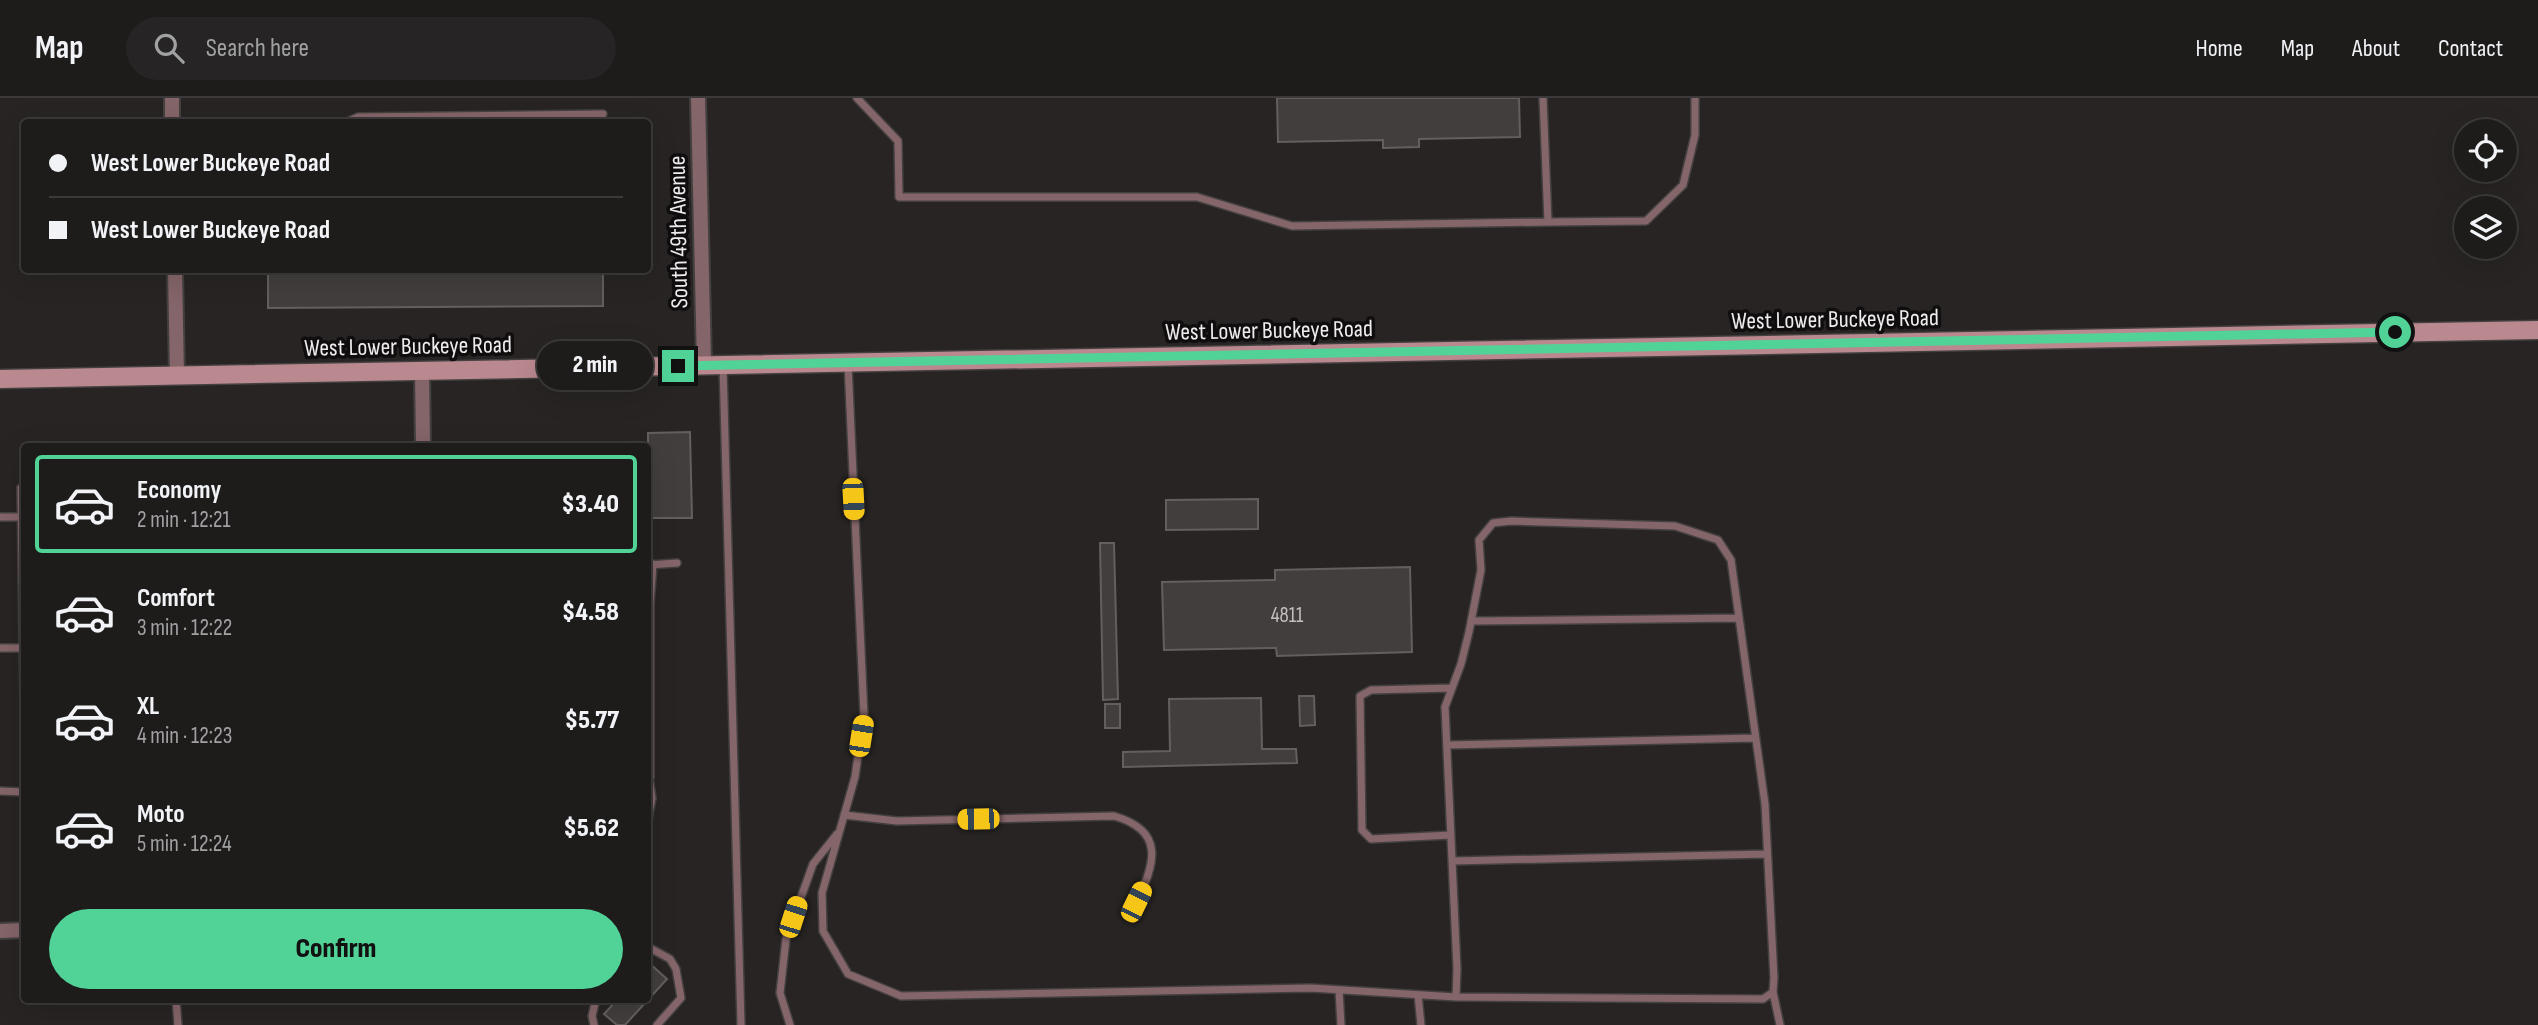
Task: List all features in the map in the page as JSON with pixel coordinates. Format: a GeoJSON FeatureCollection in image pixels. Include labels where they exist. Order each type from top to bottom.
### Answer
{"type":"FeatureCollection","features":[{"type":"Feature","properties":{"kind":"main road","name":"West Lower Buckeye Road"},"geometry":{"type":"LineString","coordinates":[[0,379],[2538,330]]}},
{"type":"Feature","properties":{"kind":"street"},"geometry":{"type":"LineString","coordinates":[[172,98],[172,119]]}},
{"type":"Feature","properties":{"kind":"street","name":"South 49th Avenue"},"geometry":{"type":"LineString","coordinates":[[698,98],[704,365]]}},
{"type":"Feature","properties":{"kind":"street"},"geometry":{"type":"LineString","coordinates":[[175,273],[177,376]]}},
{"type":"Feature","properties":{"kind":"street"},"geometry":{"type":"LineString","coordinates":[[422,370],[423,443]]}},
{"type":"Feature","properties":{"kind":"street"},"geometry":{"type":"LineString","coordinates":[[0,931],[21,930]]}},
{"type":"Feature","properties":{"kind":"lane"},"geometry":{"type":"LineString","coordinates":[[857,98],[898,141],[899,197],[1197,197],[1292,226],[1646,221],[1683,186],[1695,135],[1695,98]]}},
{"type":"Feature","properties":{"kind":"lane"},"geometry":{"type":"LineString","coordinates":[[1543,98],[1548,222]]}},
{"type":"Feature","properties":{"kind":"lane"},"geometry":{"type":"LineString","coordinates":[[354,119],[603,114]]}},
{"type":"Feature","properties":{"kind":"lane"},"geometry":{"type":"LineString","coordinates":[[848,363],[864,715],[855,777],[822,893],[823,931],[848,974],[901,996],[1311,988],[1456,997],[1762,999],[1773,992]]}},
{"type":"Feature","properties":{"kind":"lane"},"geometry":{"type":"LineString","coordinates":[[723,365],[741,1025]]}},
{"type":"Feature","properties":{"kind":"lane"},"geometry":{"type":"LineString","coordinates":[[0,517],[21,517]]}},
{"type":"Feature","properties":{"kind":"lane"},"geometry":{"type":"LineString","coordinates":[[1456,997],[1445,708],[1461,664],[1471,621],[1481,570],[1479,540],[1493,523],[1511,521],[1675,526],[1718,540],[1731,560],[1765,804],[1773,992],[1780,1025]]}},
{"type":"Feature","properties":{"kind":"lane"},"geometry":{"type":"LineString","coordinates":[[651,565],[677,563]]}},
{"type":"Feature","properties":{"kind":"lane"},"geometry":{"type":"LineString","coordinates":[[1471,621],[1739,618]]}},
{"type":"Feature","properties":{"kind":"lane"},"geometry":{"type":"LineString","coordinates":[[0,648],[21,648]]}},
{"type":"Feature","properties":{"kind":"lane"},"geometry":{"type":"LineString","coordinates":[[1451,835],[1371,839],[1363,830],[1360,696],[1371,690],[1452,688]]}},
{"type":"Feature","properties":{"kind":"lane"},"geometry":{"type":"LineString","coordinates":[[1447,745],[1755,738]]}},
{"type":"Feature","properties":{"kind":"lane"},"geometry":{"type":"LineString","coordinates":[[0,791],[21,792]]}},
{"type":"Feature","properties":{"kind":"lane"},"geometry":{"type":"LineString","coordinates":[[844,815],[897,821],[1114,816],[1132,821],[1143,830],[1150,843],[1153,859],[1136,902]]}},
{"type":"Feature","properties":{"kind":"lane"},"geometry":{"type":"LineString","coordinates":[[790,1025],[780,993],[786,939],[813,864],[839,831]]}},
{"type":"Feature","properties":{"kind":"lane"},"geometry":{"type":"LineString","coordinates":[[1452,861],[1767,854]]}},
{"type":"Feature","properties":{"kind":"lane"},"geometry":{"type":"LineString","coordinates":[[651,948],[670,958],[680,983],[681,998],[657,1025]]}},
{"type":"Feature","properties":{"kind":"lane"},"geometry":{"type":"LineString","coordinates":[[1339,990],[1341,1025]]}},
{"type":"Feature","properties":{"kind":"lane"},"geometry":{"type":"LineString","coordinates":[[1418,995],[1421,1025]]}},
{"type":"Feature","properties":{"kind":"lane"},"geometry":{"type":"LineString","coordinates":[[176,1003],[178,1025]]}},
{"type":"Feature","properties":{"kind":"lane"},"geometry":{"type":"LineString","coordinates":[[594,1025],[592,1016],[595,1003]]}},
{"type":"Feature","properties":{"kind":"building"},"geometry":{"type":"Polygon","coordinates":[[[1277,98],[1519,98],[1520,137],[1419,139],[1419,147],[1383,148],[1383,140],[1278,142],[1277,98]]]}},
{"type":"Feature","properties":{"kind":"building"},"geometry":{"type":"Polygon","coordinates":[[[268,273],[603,273],[603,306],[268,308],[268,273]]]}},
{"type":"Feature","properties":{"kind":"building"},"geometry":{"type":"Polygon","coordinates":[[[690,432],[692,518],[651,518],[651,443],[648,443],[648,433],[690,432]]]}},
{"type":"Feature","properties":{"kind":"building"},"geometry":{"type":"Polygon","coordinates":[[[1258,499],[1258,529],[1166,530],[1166,500],[1258,499]]]}},
{"type":"Feature","properties":{"kind":"building"},"geometry":{"type":"Polygon","coordinates":[[[1100,543],[1114,543],[1118,699],[1103,700],[1100,543]]]}},
{"type":"Feature","properties":{"kind":"building"},"geometry":{"type":"Polygon","coordinates":[[[1410,567],[1412,652],[1277,656],[1276,648],[1164,650],[1162,582],[1275,580],[1275,570],[1410,567]]]}},
{"type":"Feature","properties":{"kind":"building"},"geometry":{"type":"Polygon","coordinates":[[[1299,696],[1314,696],[1315,725],[1300,726],[1299,696]]]}},
{"type":"Feature","properties":{"kind":"building"},"geometry":{"type":"Polygon","coordinates":[[[1261,698],[1262,749],[1296,749],[1297,763],[1123,767],[1123,752],[1170,751],[1169,699],[1261,698]]]}},
{"type":"Feature","properties":{"kind":"building"},"geometry":{"type":"Polygon","coordinates":[[[1105,704],[1120,704],[1120,728],[1105,728],[1105,704]]]}},
{"type":"Feature","properties":{"kind":"building"},"geometry":{"type":"Polygon","coordinates":[[[651,965],[667,979],[651,997],[651,965]]]}},
{"type":"Feature","properties":{"kind":"building"},"geometry":{"type":"Polygon","coordinates":[[[614,1003],[645,1003],[625,1025],[617,1025],[604,1014],[614,1003]]]}},
{"type":"Feature","properties":{"kind":"route"},"geometry":{"type":"LineString","coordinates":[[678,366],[2395,332]]}}]}
